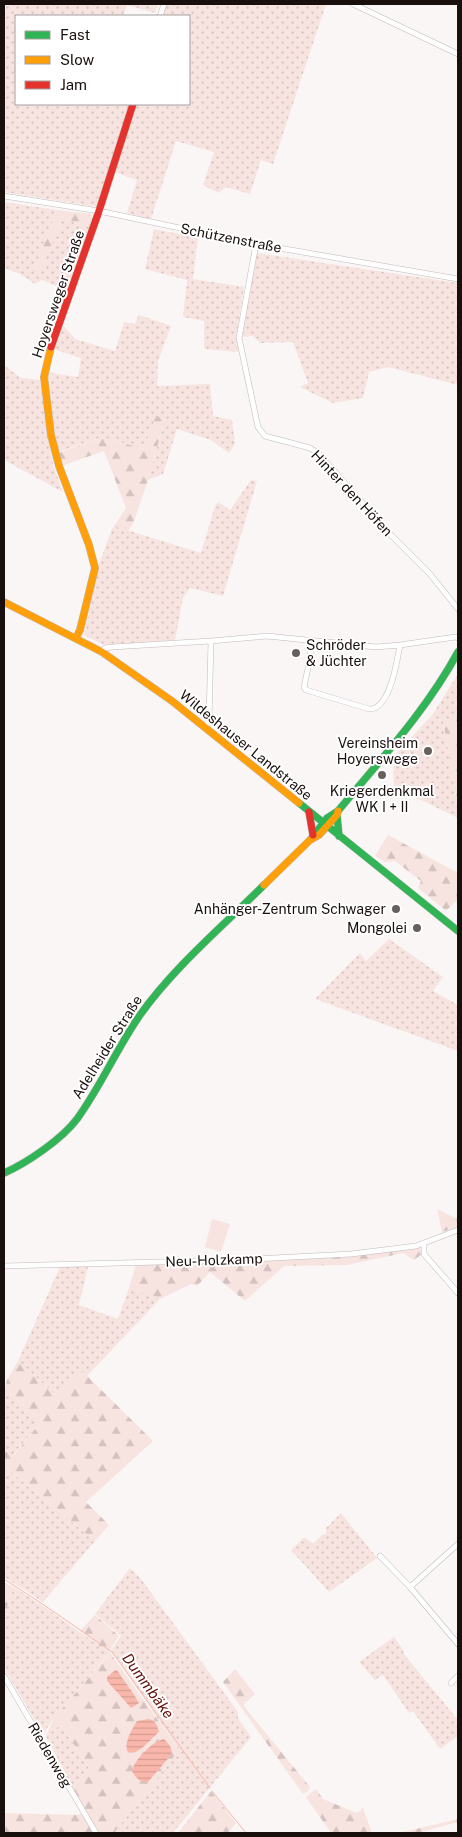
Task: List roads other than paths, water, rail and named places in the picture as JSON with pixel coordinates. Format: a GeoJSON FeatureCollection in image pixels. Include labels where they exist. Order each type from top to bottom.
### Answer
{"type":"FeatureCollection","features":[{"type":"Feature","properties":{"kind":"street"},"geometry":{"type":"LineString","coordinates":[[353,4],[458,54]]}},
{"type":"Feature","properties":{"kind":"street","name":"Hoyersweger Straße"},"geometry":{"type":"LineString","coordinates":[[76,638],[94,581],[95,568],[89,545],[59,466],[51,435],[44,377],[51,345],[99,211],[133,105]]}},
{"type":"Feature","properties":{"kind":"street","name":"Schützenstraße"},"geometry":{"type":"LineString","coordinates":[[4,196],[99,211],[256,244],[458,279]]}},
{"type":"Feature","properties":{"kind":"street","name":"Hinter den Höfen"},"geometry":{"type":"LineString","coordinates":[[256,244],[238,338],[258,428],[265,436],[310,448],[318,453],[392,536],[430,574],[458,609]]}},
{"type":"Feature","properties":{"kind":"street","name":"Wildeshauser Landstraße"},"geometry":{"type":"LineString","coordinates":[[4,602],[102,652],[172,701],[458,931]]}},
{"type":"Feature","properties":{"kind":"street"},"geometry":{"type":"LineString","coordinates":[[102,652],[105,648],[112,647],[267,636],[376,647],[458,638]]}},
{"type":"Feature","properties":{"kind":"street"},"geometry":{"type":"LineString","coordinates":[[312,640],[304,686],[306,690],[373,709],[379,706],[394,680],[400,645]]}},
{"type":"Feature","properties":{"kind":"street"},"geometry":{"type":"LineString","coordinates":[[205,727],[209,720],[211,641]]}},
{"type":"Feature","properties":{"kind":"street","name":"Adelheider Straße"},"geometry":{"type":"LineString","coordinates":[[4,1174],[48,1146],[76,1120],[140,1015],[169,979],[337,813],[417,718],[448,672],[458,652]]}},
{"type":"Feature","properties":{"kind":"street"},"geometry":{"type":"LineString","coordinates":[[309,812],[311,838]]}},
{"type":"Feature","properties":{"kind":"street"},"geometry":{"type":"LineString","coordinates":[[337,813],[339,836]]}},
{"type":"Feature","properties":{"kind":"street","name":"Neu-Holzkamp"},"geometry":{"type":"LineString","coordinates":[[4,1266],[236,1260],[332,1255],[395,1249],[424,1243],[458,1230]]}},
{"type":"Feature","properties":{"kind":"street"},"geometry":{"type":"LineString","coordinates":[[424,1243],[424,1254],[458,1293]]}},
{"type":"Feature","properties":{"kind":"street"},"geometry":{"type":"LineString","coordinates":[[410,1587],[458,1544]]}},
{"type":"Feature","properties":{"kind":"street"},"geometry":{"type":"LineString","coordinates":[[380,1556],[410,1587],[458,1644]]}},
{"type":"Feature","properties":{"kind":"street","name":"Riedenweg"},"geometry":{"type":"LineString","coordinates":[[4,1676],[96,1833]]}},
{"type":"Feature","properties":{"kind":"street"},"geometry":{"type":"LineString","coordinates":[[451,1683],[458,1676]]}},
{"type":"Feature","properties":{"kind":"waterway","name":"Dummbäke"},"geometry":{"type":"LineString","coordinates":[[4,1579],[112,1652],[210,1788]]}},
{"type":"Feature","properties":{"kind":"waterway","name":"Dummbäke"},"geometry":{"type":"LineString","coordinates":[[212,1791],[246,1833]]}},
{"type":"Feature","properties":{"kind":"place","name":"Schröder & Jüchter"},"geometry":{"type":"Point","coordinates":[296,653]}},
{"type":"Feature","properties":{"kind":"place","name":"Vereinsheim Hoyerswege"},"geometry":{"type":"Point","coordinates":[428,751]}},
{"type":"Feature","properties":{"kind":"place","name":"Kriegerdenkmal WK I + II"},"geometry":{"type":"Point","coordinates":[382,775]}},
{"type":"Feature","properties":{"kind":"place","name":"Anhänger-Zentrum Schwager"},"geometry":{"type":"Point","coordinates":[396,909]}},
{"type":"Feature","properties":{"kind":"place","name":"Mongolei"},"geometry":{"type":"Point","coordinates":[417,928]}}]}
